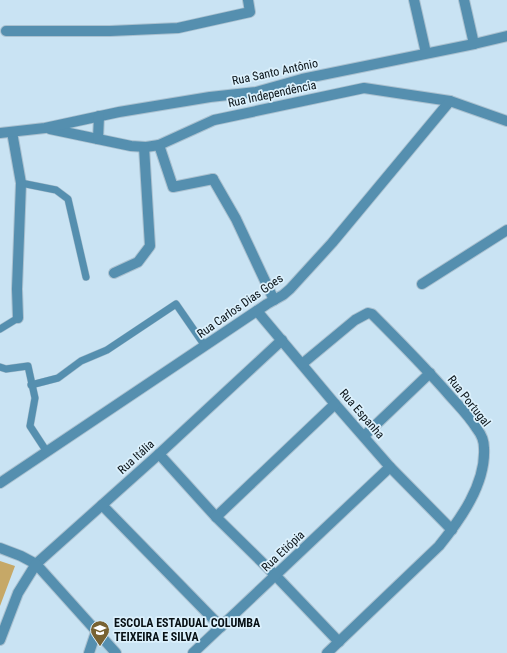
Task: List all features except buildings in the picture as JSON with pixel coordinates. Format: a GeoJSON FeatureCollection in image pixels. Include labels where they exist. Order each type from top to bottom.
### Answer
{"type":"FeatureCollection","features":[{"type":"Feature","properties":{"kind":"street"},"geometry":{"type":"LineString","coordinates":[[6,31],[110,31],[178,28],[250,12],[248,0]]}},
{"type":"Feature","properties":{"kind":"street"},"geometry":{"type":"LineString","coordinates":[[414,0],[426,53]]}},
{"type":"Feature","properties":{"kind":"street"},"geometry":{"type":"LineString","coordinates":[[464,0],[474,44]]}},
{"type":"Feature","properties":{"kind":"street","name":"Rua Santo Antônio"},"geometry":{"type":"LineString","coordinates":[[0,133],[45,128],[99,116],[210,97],[256,92],[302,79],[507,36]]}},
{"type":"Feature","properties":{"kind":"street","name":"Rua Independência"},"geometry":{"type":"LineString","coordinates":[[45,128],[131,146],[144,147],[159,145],[214,120],[364,88],[450,101],[507,121]]}},
{"type":"Feature","properties":{"kind":"street","name":"Rua Carlos Dias Goes"},"geometry":{"type":"LineString","coordinates":[[0,483],[290,289],[332,243],[450,101]]}},
{"type":"Feature","properties":{"kind":"street"},"geometry":{"type":"LineString","coordinates":[[98,139],[99,116]]}},
{"type":"Feature","properties":{"kind":"street"},"geometry":{"type":"LineString","coordinates":[[12,132],[21,183],[17,289],[18,318]]}},
{"type":"Feature","properties":{"kind":"street"},"geometry":{"type":"LineString","coordinates":[[159,145],[173,187],[214,179],[236,219],[274,300]]}},
{"type":"Feature","properties":{"kind":"street"},"geometry":{"type":"LineString","coordinates":[[114,272],[138,262],[150,246],[144,147]]}},
{"type":"Feature","properties":{"kind":"street"},"geometry":{"type":"LineString","coordinates":[[422,284],[507,230]]}},
{"type":"Feature","properties":{"kind":"street","name":"Rua Espanha"},"geometry":{"type":"LineString","coordinates":[[256,311],[390,467],[452,530]]}},
{"type":"Feature","properties":{"kind":"street","name":"Rua Portugal"},"geometry":{"type":"LineString","coordinates":[[302,364],[354,320],[368,313],[372,314],[430,373],[476,427],[481,436],[484,448],[482,469],[472,498],[452,530],[439,546],[327,653]]}},
{"type":"Feature","properties":{"kind":"street","name":"Rua Itália"},"geometry":{"type":"LineString","coordinates":[[0,640],[2,623],[36,564],[159,454],[282,340]]}},
{"type":"Feature","properties":{"kind":"street"},"geometry":{"type":"LineString","coordinates":[[364,436],[430,373]]}},
{"type":"Feature","properties":{"kind":"street"},"geometry":{"type":"LineString","coordinates":[[216,517],[335,404]]}},
{"type":"Feature","properties":{"kind":"street"},"geometry":{"type":"LineString","coordinates":[[159,454],[216,517],[276,576],[339,642]]}},
{"type":"Feature","properties":{"kind":"street","name":"Rua Etiópia"},"geometry":{"type":"LineString","coordinates":[[193,653],[390,467]]}},
{"type":"Feature","properties":{"kind":"street"},"geometry":{"type":"LineString","coordinates":[[102,505],[221,627]]}},
{"type":"Feature","properties":{"kind":"street"},"geometry":{"type":"LineString","coordinates":[[0,548],[21,556],[36,564],[116,653]]}},
{"type":"Feature","properties":{"kind":"street"},"geometry":{"type":"LineString","coordinates":[[89,653],[96,632]]}},
{"type":"Feature","properties":{"kind":"lane"},"geometry":{"type":"LineString","coordinates":[[21,183],[56,190],[68,199],[86,277]]}},
{"type":"Feature","properties":{"kind":"lane"},"geometry":{"type":"LineString","coordinates":[[32,385],[58,378],[81,361],[107,350],[176,304],[205,346]]}},
{"type":"Feature","properties":{"kind":"lane"},"geometry":{"type":"LineString","coordinates":[[0,329],[18,318]]}},
{"type":"Feature","properties":{"kind":"lane"},"geometry":{"type":"LineString","coordinates":[[0,367],[6,369],[28,366],[35,398],[30,426],[47,452]]}},
{"type":"Feature","properties":{"kind":"shaded area"},"geometry":{"type":"Polygon","coordinates":[[[0,561],[15,566],[0,606],[0,561]]]}},
{"type":"Feature","properties":{"kind":"shaded area","name":"ESCOLA ESTADUAL COLUMBA TEIXEIRA E SILVA"},"geometry":{"type":"Polygon","coordinates":[[[99,641],[109,653],[95,653],[99,641]]]}},
{"type":"Feature","properties":{"kind":"place","name":"ESCOLA ESTADUAL COLUMBA TEIXEIRA E SILVA"},"geometry":{"type":"Point","coordinates":[100,647]}}]}
